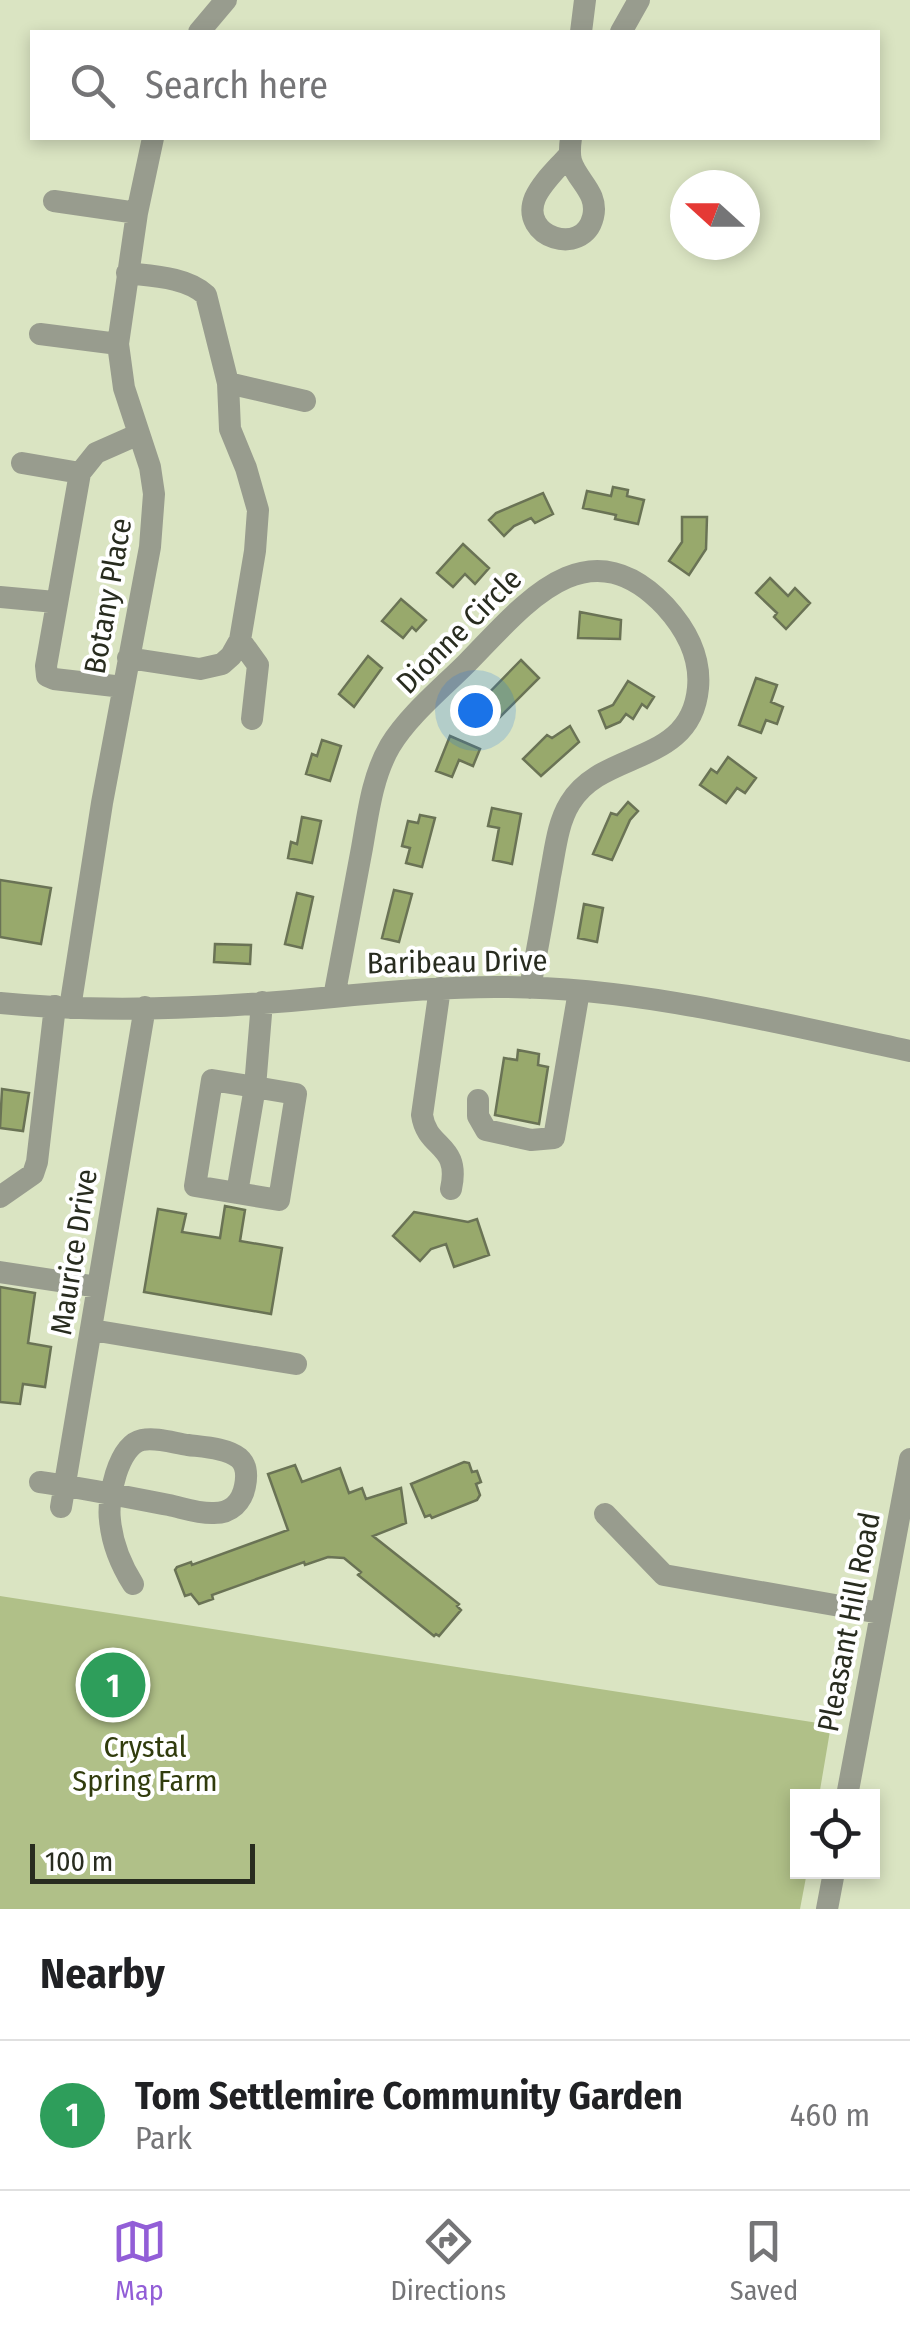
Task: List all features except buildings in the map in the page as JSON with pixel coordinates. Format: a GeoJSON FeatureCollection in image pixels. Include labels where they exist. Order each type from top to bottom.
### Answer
{"type":"FeatureCollection","features":[{"type":"Feature","properties":{"kind":"street"},"geometry":{"type":"LineString","coordinates":[[209,28],[226,0]]}},
{"type":"Feature","properties":{"kind":"street"},"geometry":{"type":"LineString","coordinates":[[581,30],[585,0]]}},
{"type":"Feature","properties":{"kind":"street"},"geometry":{"type":"LineString","coordinates":[[622,30],[639,0]]}},
{"type":"Feature","properties":{"kind":"street","name":"Botany Place"},"geometry":{"type":"LineString","coordinates":[[0,1197],[33,1174],[37,1162],[150,547],[154,494],[150,466],[124,388],[118,344],[153,140]]}},
{"type":"Feature","properties":{"kind":"street"},"geometry":{"type":"LineString","coordinates":[[54,201],[137,214]]}},
{"type":"Feature","properties":{"kind":"street"},"geometry":{"type":"LineString","coordinates":[[127,273],[186,283],[206,295],[228,384],[230,430],[258,510],[240,640],[232,656],[222,664],[200,669],[128,658]]}},
{"type":"Feature","properties":{"kind":"street"},"geometry":{"type":"LineString","coordinates":[[40,334],[118,344]]}},
{"type":"Feature","properties":{"kind":"street"},"geometry":{"type":"LineString","coordinates":[[228,384],[306,401]]}},
{"type":"Feature","properties":{"kind":"street"},"geometry":{"type":"LineString","coordinates":[[123,687],[47,676],[55,602],[80,473],[96,453],[139,434]]}},
{"type":"Feature","properties":{"kind":"street"},"geometry":{"type":"LineString","coordinates":[[22,464],[80,473]]}},
{"type":"Feature","properties":{"kind":"street","name":"Dionne Circle"},"geometry":{"type":"LineString","coordinates":[[334,997],[373,791],[392,744],[531,598],[567,576],[598,571],[630,580],[669,611],[693,650],[698,690],[691,714],[668,742],[656,751],[600,774],[576,793],[569,804],[557,843],[530,988]]}},
{"type":"Feature","properties":{"kind":"street"},"geometry":{"type":"LineString","coordinates":[[0,597],[55,602]]}},
{"type":"Feature","properties":{"kind":"street"},"geometry":{"type":"LineString","coordinates":[[240,640],[258,666],[252,720]]}},
{"type":"Feature","properties":{"kind":"street"},"geometry":{"type":"LineString","coordinates":[[440,988],[422,1115],[423,1124],[454,1166],[451,1189]]}},
{"type":"Feature","properties":{"kind":"street","name":"Baribeau Drive"},"geometry":{"type":"LineString","coordinates":[[0,1004],[144,1007],[440,988],[530,988],[679,1003],[910,1050]]}},
{"type":"Feature","properties":{"kind":"street"},"geometry":{"type":"LineString","coordinates":[[478,1100],[478,1116],[486,1130],[531,1140],[554,1138],[580,992]]}},
{"type":"Feature","properties":{"kind":"street"},"geometry":{"type":"LineString","coordinates":[[237,1193],[254,1087],[262,1002]]}},
{"type":"Feature","properties":{"kind":"street","name":"Maurice Drive"},"geometry":{"type":"LineString","coordinates":[[112,1495],[55,1491],[92,1330],[144,1007]]}},
{"type":"Feature","properties":{"kind":"street"},"geometry":{"type":"LineString","coordinates":[[212,1080],[254,1087],[296,1094],[279,1200],[195,1186],[212,1080]]}},
{"type":"Feature","properties":{"kind":"street"},"geometry":{"type":"LineString","coordinates":[[0,1272],[98,1287]]}},
{"type":"Feature","properties":{"kind":"street"},"geometry":{"type":"LineString","coordinates":[[92,1330],[296,1364]]}},
{"type":"Feature","properties":{"kind":"street"},"geometry":{"type":"LineString","coordinates":[[112,1495],[214,1514],[234,1508],[243,1495],[247,1480],[245,1464],[236,1454],[142,1440],[124,1452],[112,1495],[109,1516],[114,1542],[133,1584]]}},
{"type":"Feature","properties":{"kind":"street","name":"Pleasant Hill Road"},"geometry":{"type":"LineString","coordinates":[[848,1789],[910,1459]]}},
{"type":"Feature","properties":{"kind":"street"},"geometry":{"type":"LineString","coordinates":[[605,1514],[664,1575],[880,1613]]}},
{"type":"Feature","properties":{"kind":"street"},"geometry":{"type":"LineString","coordinates":[[827,1909],[833,1879]]}},
{"type":"Feature","properties":{"kind":"green space","name":"Crystal Spring Farm"},"geometry":{"type":"Polygon","coordinates":[[[0,1596],[831,1725],[820,1789],[790,1789],[790,1879],[806,1879],[800,1909],[0,1909],[0,1596]]]}},
{"type":"Feature","properties":{"kind":"place","name":"Tom Settlemire Community Garden"},"geometry":{"type":"Point","coordinates":[113,1685]}}]}
